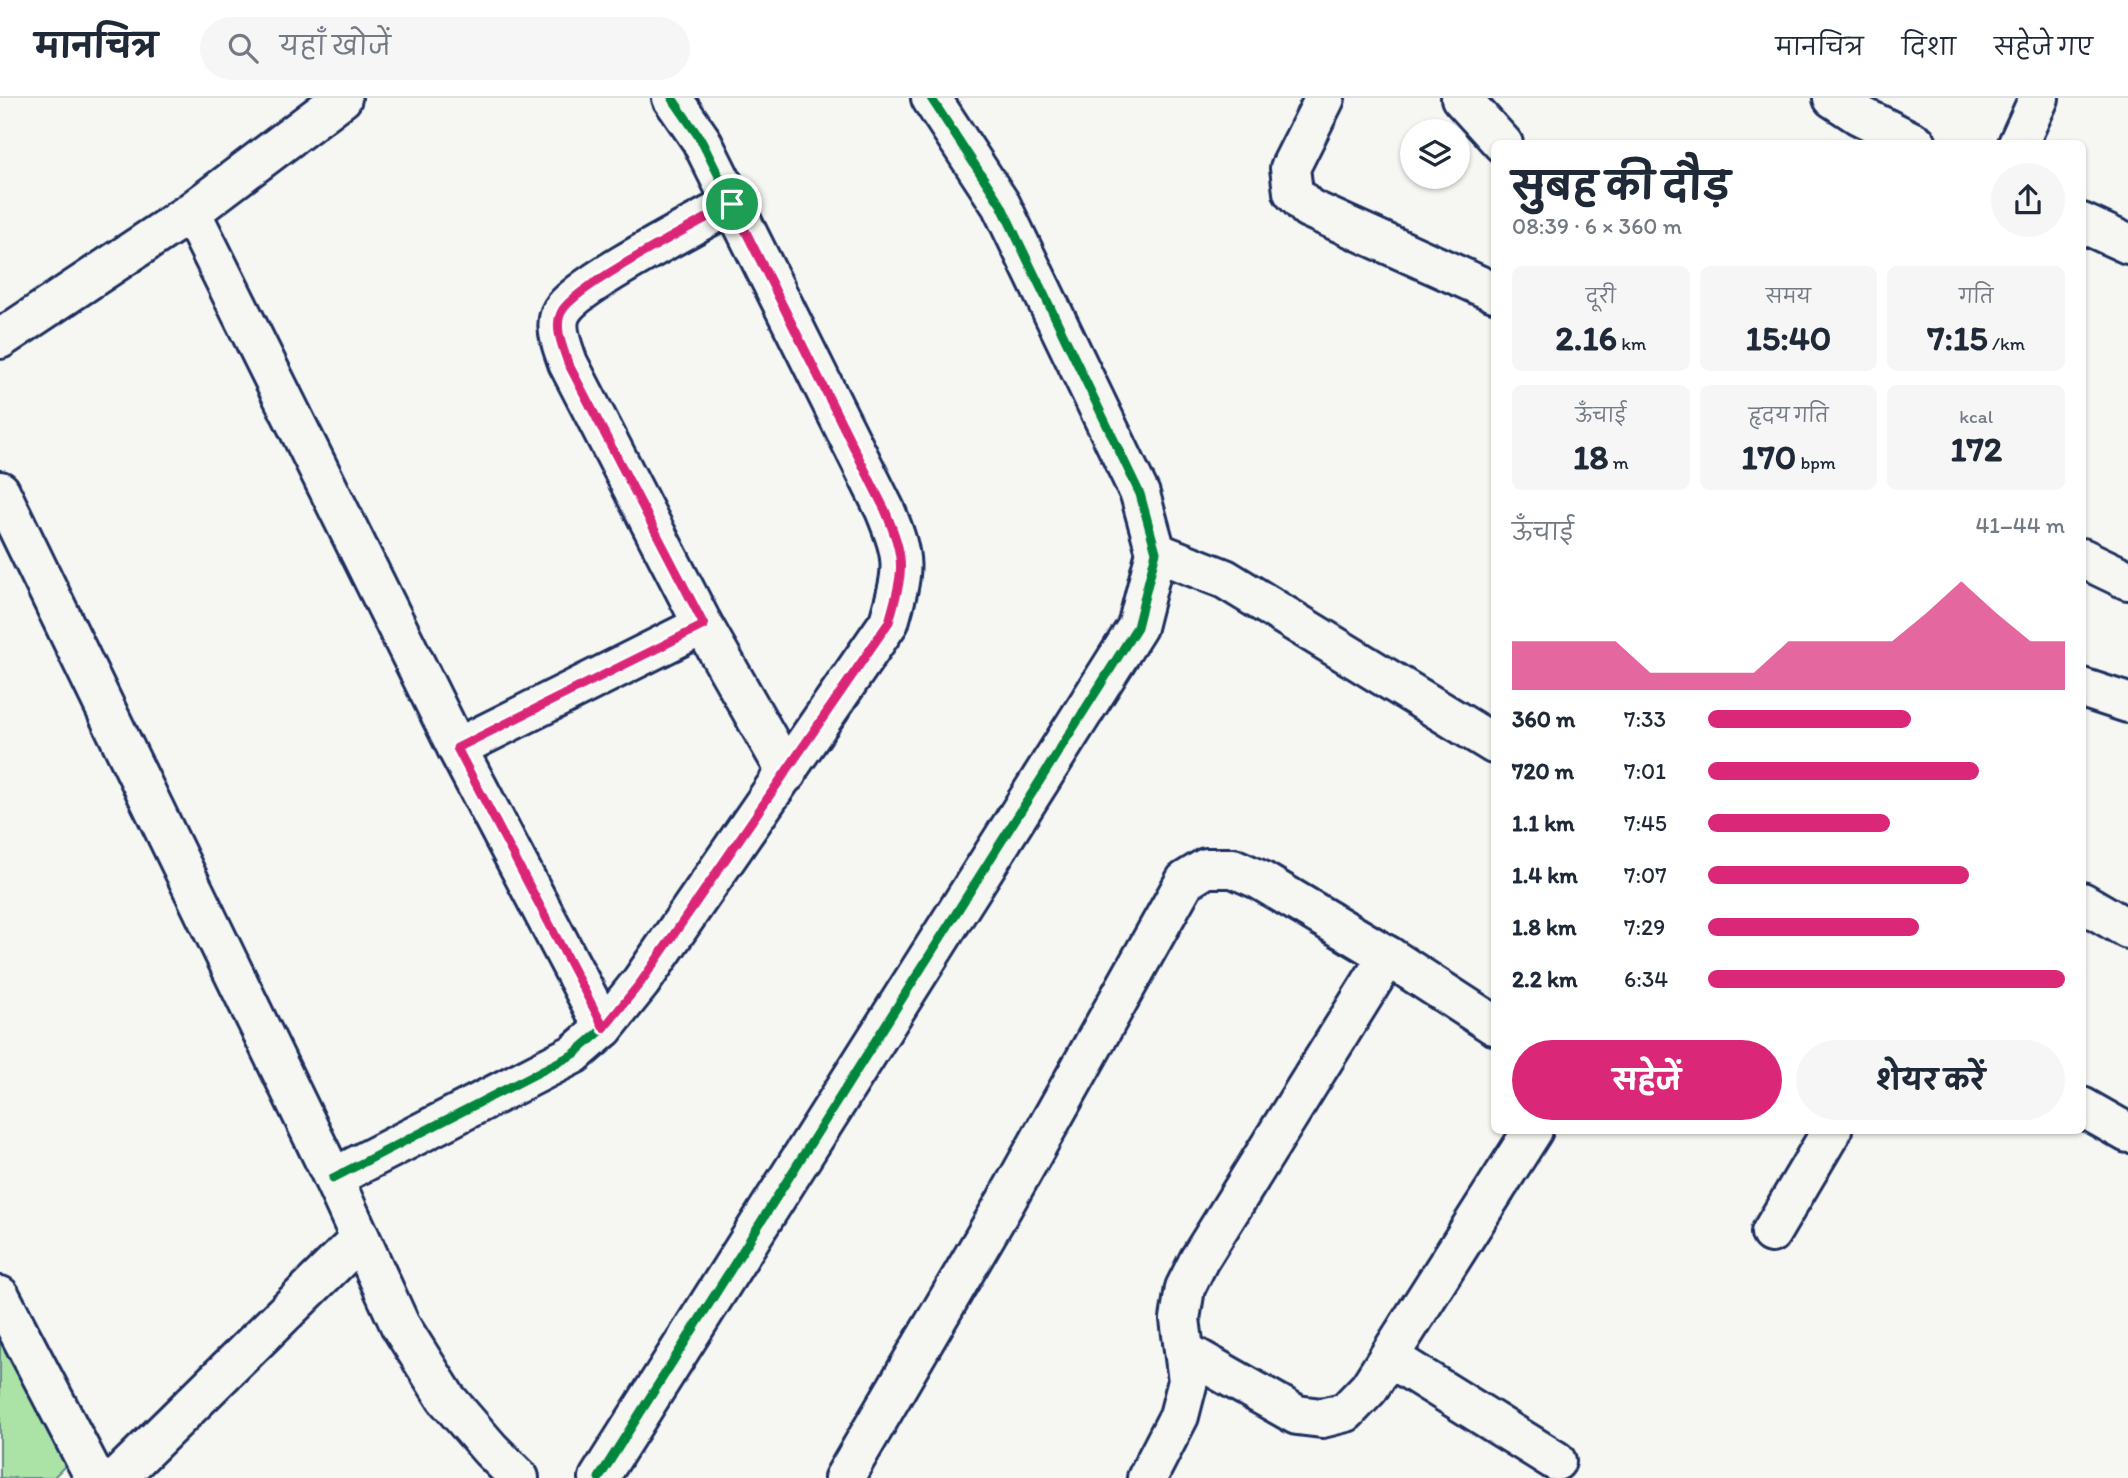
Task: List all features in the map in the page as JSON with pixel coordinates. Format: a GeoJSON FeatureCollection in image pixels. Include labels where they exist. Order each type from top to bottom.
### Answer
{"type":"FeatureCollection","features":[{"type":"Feature","properties":{"kind":"street"},"geometry":{"type":"LineString","coordinates":[[0,339],[191,212],[342,98]]}},
{"type":"Feature","properties":{"kind":"street"},"geometry":{"type":"LineString","coordinates":[[333,1178],[542,1073],[574,1054],[604,1028],[641,982],[889,622],[901,581],[901,549],[885,510],[701,140],[671,98]]}},
{"type":"Feature","properties":{"kind":"street"},"geometry":{"type":"LineString","coordinates":[[599,1478],[1137,627],[1156,552],[1140,495],[1001,205],[931,98]]}},
{"type":"Feature","properties":{"kind":"street"},"geometry":{"type":"LineString","coordinates":[[1325,98],[1290,169],[1293,192],[1308,208],[1491,291]]}},
{"type":"Feature","properties":{"kind":"street"},"geometry":{"type":"LineString","coordinates":[[1461,98],[1499,140]]}},
{"type":"Feature","properties":{"kind":"street"},"geometry":{"type":"LineString","coordinates":[[1833,98],[1859,115],[1909,140]]}},
{"type":"Feature","properties":{"kind":"street"},"geometry":{"type":"LineString","coordinates":[[2020,140],[2039,98]]}},
{"type":"Feature","properties":{"kind":"street"},"geometry":{"type":"LineString","coordinates":[[732,204],[581,291],[561,312],[558,335],[568,363],[704,625],[787,773]]}},
{"type":"Feature","properties":{"kind":"street"},"geometry":{"type":"LineString","coordinates":[[191,212],[457,748],[604,1028]]}},
{"type":"Feature","properties":{"kind":"street"},"geometry":{"type":"LineString","coordinates":[[2086,225],[2128,244]]}},
{"type":"Feature","properties":{"kind":"street"},"geometry":{"type":"LineString","coordinates":[[0,491],[333,1178],[400,1325],[446,1398],[519,1478]]}},
{"type":"Feature","properties":{"kind":"street"},"geometry":{"type":"LineString","coordinates":[[1156,552],[1225,579],[1491,742]]}},
{"type":"Feature","properties":{"kind":"street"},"geometry":{"type":"LineString","coordinates":[[2086,560],[2128,580]]}},
{"type":"Feature","properties":{"kind":"street"},"geometry":{"type":"LineString","coordinates":[[457,748],[704,625]]}},
{"type":"Feature","properties":{"kind":"street"},"geometry":{"type":"LineString","coordinates":[[2086,689],[2128,704]]}},
{"type":"Feature","properties":{"kind":"street"},"geometry":{"type":"LineString","coordinates":[[844,1478],[1006,1201],[1185,881],[1206,868],[1233,868],[1261,880],[1388,956],[1491,1023]]}},
{"type":"Feature","properties":{"kind":"street"},"geometry":{"type":"LineString","coordinates":[[2086,903],[2128,929]]}},
{"type":"Feature","properties":{"kind":"street"},"geometry":{"type":"LineString","coordinates":[[1147,1478],[1179,1416],[1188,1381],[1180,1319],[1185,1288],[1199,1259],[1388,956]]}},
{"type":"Feature","properties":{"kind":"street"},"geometry":{"type":"LineString","coordinates":[[2086,1109],[2128,1133]]}},
{"type":"Feature","properties":{"kind":"street"},"geometry":{"type":"LineString","coordinates":[[1186,1352],[1297,1415],[1322,1418],[1346,1412],[1369,1388],[1530,1134]]}},
{"type":"Feature","properties":{"kind":"street"},"geometry":{"type":"LineString","coordinates":[[1771,1233],[1830,1134]]}},
{"type":"Feature","properties":{"kind":"street"},"geometry":{"type":"LineString","coordinates":[[117,1478],[359,1240]]}},
{"type":"Feature","properties":{"kind":"street"},"geometry":{"type":"LineString","coordinates":[[0,1296],[95,1478]]}},
{"type":"Feature","properties":{"kind":"street"},"geometry":{"type":"LineString","coordinates":[[1389,1357],[1556,1461]]}},
{"type":"Feature","properties":{"kind":"green space"},"geometry":{"type":"Polygon","coordinates":[[[0,1306],[76,1455],[53,1478],[0,1478],[0,1306]]]}},
{"type":"Feature","properties":{"kind":"cycle path"},"geometry":{"type":"LineString","coordinates":[[333,1178],[574,1054],[604,1028],[641,982],[889,622],[898,589],[900,565],[897,542],[885,510],[701,140],[672,98]]}},
{"type":"Feature","properties":{"kind":"cycle path"},"geometry":{"type":"LineString","coordinates":[[599,1478],[1137,627],[1156,552],[1140,494],[1001,205],[931,98]]}},
{"type":"Feature","properties":{"kind":"route"},"geometry":{"type":"LineString","coordinates":[[732,204],[885,510],[901,549],[901,581],[889,622],[641,982],[604,1028],[457,748],[704,625],[568,363],[558,335],[561,312],[581,291],[732,204]]}}]}
